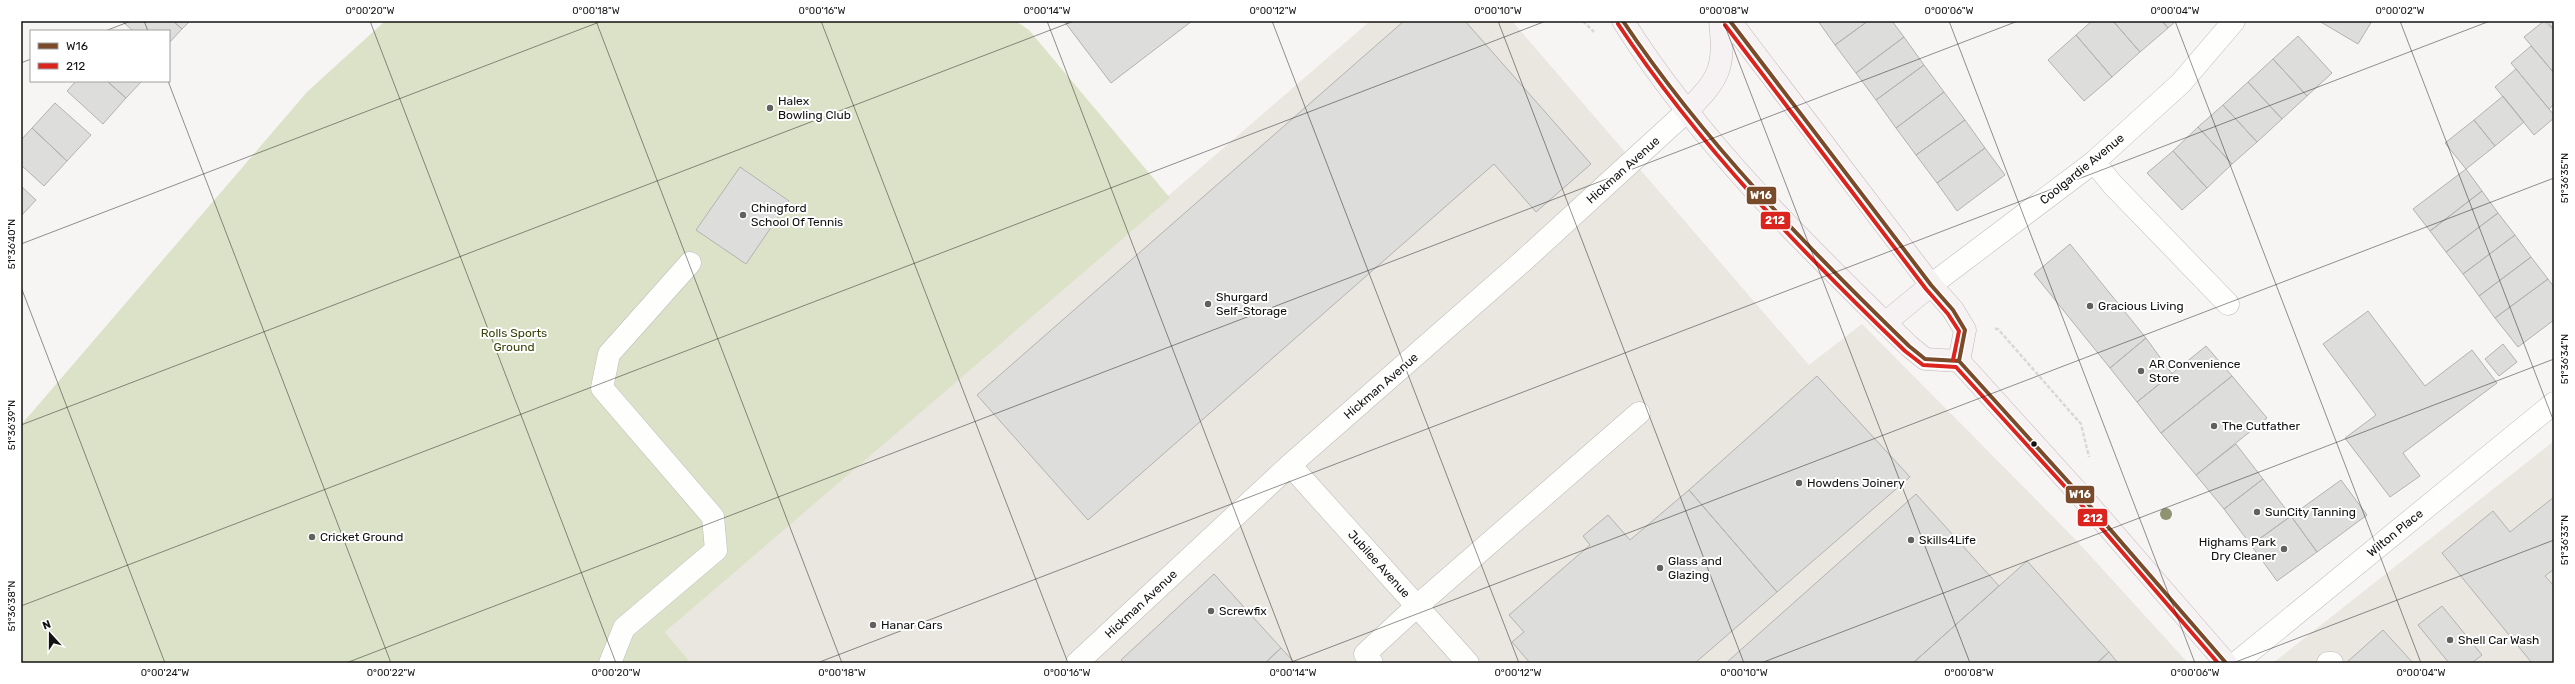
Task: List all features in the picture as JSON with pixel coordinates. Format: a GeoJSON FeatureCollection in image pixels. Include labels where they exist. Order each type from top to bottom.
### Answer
{"type":"FeatureCollection","features":[{"type":"Feature","properties":{"kind":"main road"},"geometry":{"type":"LineString","coordinates":[[1623,21],[1687,111],[1757,191],[1886,324],[1925,359],[1959,361],[2083,498],[2226,663]]}},
{"type":"Feature","properties":{"kind":"main road"},"geometry":{"type":"LineString","coordinates":[[1687,111],[1711,88],[1718,76],[1723,50],[1720,21]]}},
{"type":"Feature","properties":{"kind":"main road"},"geometry":{"type":"LineString","coordinates":[[1730,21],[1931,285],[1953,310],[1965,330],[1959,361]]}},
{"type":"Feature","properties":{"kind":"main road"},"geometry":{"type":"LineString","coordinates":[[1886,324],[1931,285]]}},
{"type":"Feature","properties":{"kind":"street","name":"Coolgardie Avenue"},"geometry":{"type":"LineString","coordinates":[[1931,285],[2094,162],[2181,84],[2234,21]]}},
{"type":"Feature","properties":{"kind":"street","name":"Hickman Avenue"},"geometry":{"type":"LineString","coordinates":[[1077,663],[1290,465],[1517,266],[1687,111]]}},
{"type":"Feature","properties":{"kind":"street"},"geometry":{"type":"LineString","coordinates":[[2094,162],[2113,185],[2228,304]]}},
{"type":"Feature","properties":{"kind":"street"},"geometry":{"type":"LineString","coordinates":[[610,663],[624,628],[716,550],[713,516],[602,388],[609,354],[690,263]]}},
{"type":"Feature","properties":{"kind":"street","name":"Wilton Place"},"geometry":{"type":"LineString","coordinates":[[2236,663],[2554,403]]}},
{"type":"Feature","properties":{"kind":"street"},"geometry":{"type":"LineString","coordinates":[[1372,663],[1365,654],[1417,606],[1639,413]]}},
{"type":"Feature","properties":{"kind":"street","name":"Jubilee Avenue"},"geometry":{"type":"LineString","coordinates":[[1290,465],[1468,663]]}},
{"type":"Feature","properties":{"kind":"path"},"geometry":{"type":"LineString","coordinates":[[1965,330],[1998,329],[2081,424],[2090,462],[2083,498]]}},
{"type":"Feature","properties":{"kind":"shaded area"},"geometry":{"type":"Polygon","coordinates":[[[1370,21],[1512,21],[1809,365],[1862,324],[2075,539],[2188,663],[691,663],[665,632],[1370,21]]]}},
{"type":"Feature","properties":{"kind":"shaded area"},"geometry":{"type":"Polygon","coordinates":[[[2554,441],[2554,663],[2273,663],[2554,441]]]}},
{"type":"Feature","properties":{"kind":"green space","name":"Rolls Sports Ground"},"geometry":{"type":"Polygon","coordinates":[[[385,21],[1016,21],[1029,30],[1170,198],[665,632],[691,663],[21,663],[21,425],[307,92],[385,21]]]}},
{"type":"Feature","properties":{"kind":"building"},"geometry":{"type":"Polygon","coordinates":[[[173,21],[182,29],[170,42],[170,30],[132,30],[123,22],[173,21]]]}},
{"type":"Feature","properties":{"kind":"building"},"geometry":{"type":"Polygon","coordinates":[[[173,21],[190,21],[182,29],[173,21]]]}},
{"type":"Feature","properties":{"kind":"building"},"geometry":{"type":"Polygon","coordinates":[[[1064,21],[1192,21],[1111,83],[1064,21]]]}},
{"type":"Feature","properties":{"kind":"building","name":"Shurgard Self-Storage"},"geometry":{"type":"Polygon","coordinates":[[[1404,21],[1465,21],[1591,164],[1536,212],[1494,164],[1088,520],[977,395],[1404,21]]]}},
{"type":"Feature","properties":{"kind":"building"},"geometry":{"type":"Polygon","coordinates":[[[1818,21],[1868,21],[1835,45],[1818,21]]]}},
{"type":"Feature","properties":{"kind":"building"},"geometry":{"type":"Polygon","coordinates":[[[1868,21],[1892,21],[1904,37],[1856,73],[1835,45],[1868,21]]]}},
{"type":"Feature","properties":{"kind":"building"},"geometry":{"type":"Polygon","coordinates":[[[2092,21],[2113,21],[2140,52],[2112,77],[2076,35],[2092,21]]]}},
{"type":"Feature","properties":{"kind":"building"},"geometry":{"type":"Polygon","coordinates":[[[2113,21],[2162,21],[2168,28],[2140,52],[2113,21]]]}},
{"type":"Feature","properties":{"kind":"building"},"geometry":{"type":"Polygon","coordinates":[[[2162,21],[2176,21],[2168,28],[2162,21]]]}},
{"type":"Feature","properties":{"kind":"building"},"geometry":{"type":"Polygon","coordinates":[[[2319,21],[2372,21],[2358,44],[2319,21]]]}},
{"type":"Feature","properties":{"kind":"building"},"geometry":{"type":"Polygon","coordinates":[[[2544,21],[2554,30],[2554,73],[2524,37],[2544,21]]]}},
{"type":"Feature","properties":{"kind":"building"},"geometry":{"type":"Polygon","coordinates":[[[2547,21],[2554,21],[2554,30],[2547,21]]]}},
{"type":"Feature","properties":{"kind":"building"},"geometry":{"type":"Polygon","coordinates":[[[2076,35],[2112,77],[2084,101],[2048,60],[2076,35]]]}},
{"type":"Feature","properties":{"kind":"building"},"geometry":{"type":"Polygon","coordinates":[[[2298,36],[2332,73],[2307,96],[2273,59],[2298,36]]]}},
{"type":"Feature","properties":{"kind":"building"},"geometry":{"type":"Polygon","coordinates":[[[1904,37],[1924,65],[1876,100],[1856,73],[1904,37]]]}},
{"type":"Feature","properties":{"kind":"building"},"geometry":{"type":"Polygon","coordinates":[[[2531,46],[2554,73],[2554,104],[2549,109],[2511,63],[2531,46]]]}},
{"type":"Feature","properties":{"kind":"building"},"geometry":{"type":"Polygon","coordinates":[[[2273,59],[2307,96],[2282,119],[2248,82],[2273,59]]]}},
{"type":"Feature","properties":{"kind":"building"},"geometry":{"type":"Polygon","coordinates":[[[1924,65],[1944,92],[1896,128],[1876,100],[1924,65]]]}},
{"type":"Feature","properties":{"kind":"building"},"geometry":{"type":"Polygon","coordinates":[[[2516,69],[2554,115],[2554,118],[2534,135],[2495,87],[2516,69]]]}},
{"type":"Feature","properties":{"kind":"building"},"geometry":{"type":"Polygon","coordinates":[[[75,82],[108,82],[126,98],[103,124],[67,91],[75,82]]]}},
{"type":"Feature","properties":{"kind":"building"},"geometry":{"type":"Polygon","coordinates":[[[108,82],[141,82],[126,98],[108,82]]]}},
{"type":"Feature","properties":{"kind":"building"},"geometry":{"type":"Polygon","coordinates":[[[2248,82],[2282,119],[2257,142],[2223,105],[2248,82]]]}},
{"type":"Feature","properties":{"kind":"building"},"geometry":{"type":"Polygon","coordinates":[[[1944,92],[1965,120],[1916,155],[1896,128],[1944,92]]]}},
{"type":"Feature","properties":{"kind":"building"},"geometry":{"type":"Polygon","coordinates":[[[2503,96],[2524,122],[2495,146],[2474,120],[2503,96]]]}},
{"type":"Feature","properties":{"kind":"building"},"geometry":{"type":"Polygon","coordinates":[[[55,103],[91,135],[67,161],[32,128],[55,103]]]}},
{"type":"Feature","properties":{"kind":"building"},"geometry":{"type":"Polygon","coordinates":[[[2223,105],[2257,142],[2232,164],[2198,127],[2223,105]]]}},
{"type":"Feature","properties":{"kind":"building"},"geometry":{"type":"Polygon","coordinates":[[[1965,120],[1985,148],[1937,183],[1916,155],[1965,120]]]}},
{"type":"Feature","properties":{"kind":"building"},"geometry":{"type":"Polygon","coordinates":[[[2474,120],[2495,146],[2466,169],[2445,143],[2474,120]]]}},
{"type":"Feature","properties":{"kind":"building"},"geometry":{"type":"Polygon","coordinates":[[[2198,127],[2232,164],[2207,188],[2173,151],[2198,127]]]}},
{"type":"Feature","properties":{"kind":"building"},"geometry":{"type":"Polygon","coordinates":[[[32,128],[67,161],[44,186],[21,165],[21,140],[32,128]]]}},
{"type":"Feature","properties":{"kind":"building"},"geometry":{"type":"Polygon","coordinates":[[[1985,148],[2005,175],[1957,211],[1937,183],[1985,148]]]}},
{"type":"Feature","properties":{"kind":"building"},"geometry":{"type":"Polygon","coordinates":[[[2173,151],[2207,188],[2182,210],[2147,173],[2173,151]]]}},
{"type":"Feature","properties":{"kind":"building","name":"Chingford School Of Tennis"},"geometry":{"type":"Polygon","coordinates":[[[740,167],[789,201],[746,264],[696,230],[740,167]]]}},
{"type":"Feature","properties":{"kind":"building"},"geometry":{"type":"Polygon","coordinates":[[[2466,169],[2482,191],[2430,231],[2413,209],[2466,169]]]}},
{"type":"Feature","properties":{"kind":"building"},"geometry":{"type":"Polygon","coordinates":[[[21,186],[36,200],[21,216],[21,186]]]}},
{"type":"Feature","properties":{"kind":"building"},"geometry":{"type":"Polygon","coordinates":[[[2482,191],[2498,213],[2446,252],[2430,231],[2482,191]]]}},
{"type":"Feature","properties":{"kind":"building"},"geometry":{"type":"Polygon","coordinates":[[[2498,213],[2515,235],[2463,274],[2446,252],[2498,213]]]}},
{"type":"Feature","properties":{"kind":"building"},"geometry":{"type":"Polygon","coordinates":[[[2515,235],[2531,257],[2479,296],[2463,274],[2515,235]]]}},
{"type":"Feature","properties":{"kind":"building","name":"Gracious Living"},"geometry":{"type":"Polygon","coordinates":[[[2070,244],[2146,338],[2110,368],[2034,274],[2070,244]]]}},
{"type":"Feature","properties":{"kind":"building"},"geometry":{"type":"Polygon","coordinates":[[[2531,257],[2548,279],[2495,318],[2479,296],[2531,257]]]}},
{"type":"Feature","properties":{"kind":"building"},"geometry":{"type":"Polygon","coordinates":[[[2548,279],[2554,287],[2554,320],[2518,347],[2495,318],[2548,279]]]}},
{"type":"Feature","properties":{"kind":"building"},"geometry":{"type":"Polygon","coordinates":[[[2368,311],[2425,386],[2472,350],[2497,383],[2403,453],[2420,476],[2390,497],[2345,438],[2376,415],[2323,344],[2368,311]]]}},
{"type":"Feature","properties":{"kind":"building","name":"AR Convenience Store"},"geometry":{"type":"Polygon","coordinates":[[[2146,338],[2172,374],[2137,402],[2110,368],[2146,338]]]}},
{"type":"Feature","properties":{"kind":"building"},"geometry":{"type":"Polygon","coordinates":[[[2503,344],[2517,362],[2499,376],[2485,359],[2503,344]]]}},
{"type":"Feature","properties":{"kind":"building"},"geometry":{"type":"Polygon","coordinates":[[[2206,346],[2232,376],[2161,433],[2137,402],[2206,346]]]}},
{"type":"Feature","properties":{"kind":"building","name":"Howdens Joinery"},"geometry":{"type":"Polygon","coordinates":[[[1817,376],[1910,477],[1777,592],[1689,490],[1817,376]]]}},
{"type":"Feature","properties":{"kind":"building","name":"The Cutfather"},"geometry":{"type":"Polygon","coordinates":[[[2232,376],[2267,418],[2196,475],[2161,433],[2232,376]]]}},
{"type":"Feature","properties":{"kind":"building"},"geometry":{"type":"Polygon","coordinates":[[[2236,444],[2263,479],[2224,509],[2196,475],[2236,444]]]}},
{"type":"Feature","properties":{"kind":"building","name":"SunCity Tanning"},"geometry":{"type":"Polygon","coordinates":[[[2263,479],[2291,516],[2251,545],[2224,509],[2263,479]]]}},
{"type":"Feature","properties":{"kind":"building"},"geometry":{"type":"Polygon","coordinates":[[[2341,480],[2367,515],[2317,552],[2291,516],[2341,480]]]}},
{"type":"Feature","properties":{"kind":"building","name":"Glass and Glazing"},"geometry":{"type":"Polygon","coordinates":[[[1689,490],[1777,592],[1695,663],[1530,663],[1512,642],[1524,632],[1509,615],[1590,545],[1583,536],[1608,515],[1630,540],[1689,490]]]}},
{"type":"Feature","properties":{"kind":"building","name":"Skills4Life"},"geometry":{"type":"Polygon","coordinates":[[[1916,494],[1999,586],[1913,663],[1726,663],[1916,494]]]}},
{"type":"Feature","properties":{"kind":"building"},"geometry":{"type":"Polygon","coordinates":[[[2554,497],[2554,569],[2545,576],[2554,586],[2554,663],[2532,663],[2442,553],[2493,511],[2510,532],[2554,497]]]}},
{"type":"Feature","properties":{"kind":"building","name":"Highams Park Dry Cleaner"},"geometry":{"type":"Polygon","coordinates":[[[2291,516],[2317,552],[2277,581],[2251,545],[2291,516]]]}},
{"type":"Feature","properties":{"kind":"building"},"geometry":{"type":"Polygon","coordinates":[[[2027,561],[2109,652],[2097,663],[1913,663],[2027,561]]]}},
{"type":"Feature","properties":{"kind":"building","name":"Screwfix"},"geometry":{"type":"Polygon","coordinates":[[[1214,574],[1281,648],[1265,663],[1124,663],[1121,660],[1214,574]]]}},
{"type":"Feature","properties":{"kind":"building","name":"Shell Car Wash"},"geometry":{"type":"Polygon","coordinates":[[[2442,606],[2482,655],[2472,663],[2449,663],[2418,625],[2442,606]]]}},
{"type":"Feature","properties":{"kind":"building"},"geometry":{"type":"Polygon","coordinates":[[[2383,630],[2413,663],[2346,663],[2383,630]]]}},
{"type":"Feature","properties":{"kind":"building"},"geometry":{"type":"Polygon","coordinates":[[[1281,648],[1295,663],[1265,663],[1281,648]]]}},
{"type":"Feature","properties":{"kind":"building"},"geometry":{"type":"Polygon","coordinates":[[[2109,652],[2118,663],[2097,663],[2109,652]]]}},
{"type":"Feature","properties":{"kind":"transit line","name":"W16"},"geometry":{"type":"LineString","coordinates":[[1623,21],[1654,66],[1687,109],[1757,191],[1794,231],[1870,308],[1909,346],[1925,359],[1959,361],[2083,498],[2226,663]]}},
{"type":"Feature","properties":{"kind":"transit line","name":"W16"},"geometry":{"type":"LineString","coordinates":[[1730,21],[1931,285],[1953,310],[1965,330],[1959,361]]}},
{"type":"Feature","properties":{"kind":"transit line","name":"212"},"geometry":{"type":"LineString","coordinates":[[1618,24],[1649,69],[1682,112],[1752,195],[1789,235],[1905,351],[1923,365],[1956,367],[2079,502],[2218,663]]}},
{"type":"Feature","properties":{"kind":"transit line","name":"212"},"geometry":{"type":"LineString","coordinates":[[1725,25],[1926,289],[1948,314],[1959,331],[1953,360]]}},
{"type":"Feature","properties":{"kind":"place","name":"Halex Bowling Club"},"geometry":{"type":"Point","coordinates":[770,108]}},
{"type":"Feature","properties":{"kind":"place","name":"Chingford School Of Tennis"},"geometry":{"type":"Point","coordinates":[743,215]}},
{"type":"Feature","properties":{"kind":"place","name":"Shurgard Self-Storage"},"geometry":{"type":"Point","coordinates":[1208,304]}},
{"type":"Feature","properties":{"kind":"place","name":"Gracious Living"},"geometry":{"type":"Point","coordinates":[2090,306]}},
{"type":"Feature","properties":{"kind":"place","name":"AR Convenience Store"},"geometry":{"type":"Point","coordinates":[2141,371]}},
{"type":"Feature","properties":{"kind":"place","name":"The Cutfather"},"geometry":{"type":"Point","coordinates":[2214,426]}},
{"type":"Feature","properties":{"kind":"place","name":"Howdens Joinery"},"geometry":{"type":"Point","coordinates":[1799,483]}},
{"type":"Feature","properties":{"kind":"place","name":"SunCity Tanning"},"geometry":{"type":"Point","coordinates":[2257,512]}},
{"type":"Feature","properties":{"kind":"place","name":"Cricket Ground"},"geometry":{"type":"Point","coordinates":[312,537]}},
{"type":"Feature","properties":{"kind":"place","name":"Skills4Life"},"geometry":{"type":"Point","coordinates":[1911,540]}},
{"type":"Feature","properties":{"kind":"place","name":"Highams Park Dry Cleaner"},"geometry":{"type":"Point","coordinates":[2284,549]}},
{"type":"Feature","properties":{"kind":"place","name":"Glass and Glazing"},"geometry":{"type":"Point","coordinates":[1660,568]}},
{"type":"Feature","properties":{"kind":"place","name":"Screwfix"},"geometry":{"type":"Point","coordinates":[1211,611]}},
{"type":"Feature","properties":{"kind":"place","name":"Hanar Cars"},"geometry":{"type":"Point","coordinates":[873,625]}},
{"type":"Feature","properties":{"kind":"place","name":"Shell Car Wash"},"geometry":{"type":"Point","coordinates":[2450,640]}}]}
